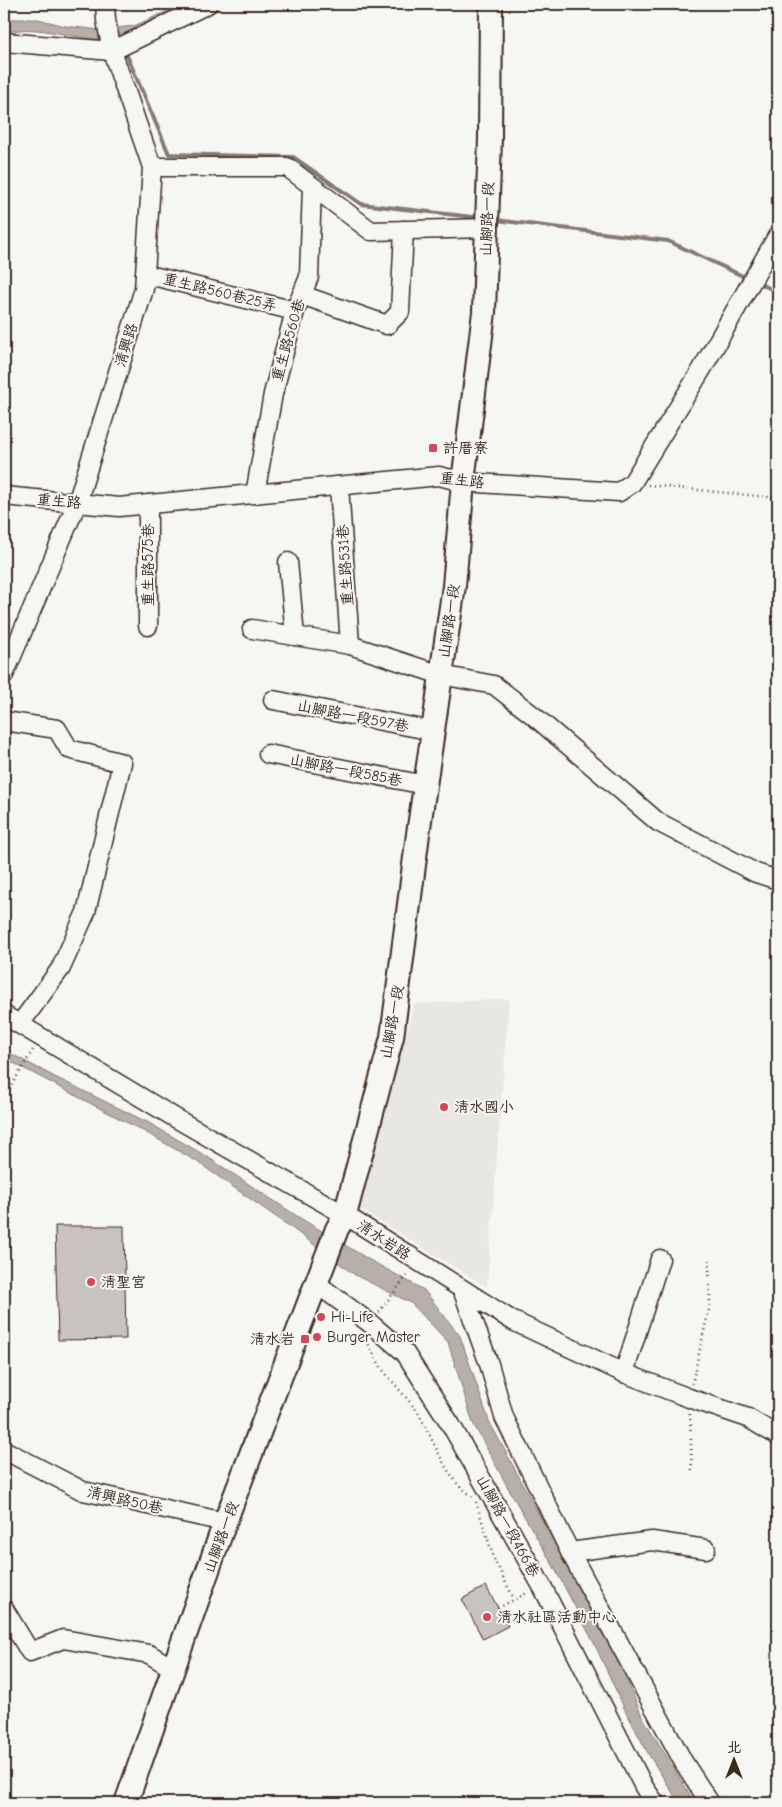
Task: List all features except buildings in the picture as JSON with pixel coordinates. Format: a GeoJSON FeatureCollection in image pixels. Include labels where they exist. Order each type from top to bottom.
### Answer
{"type":"FeatureCollection","features":[{"type":"Feature","properties":{"kind":"main road","name":"山腳路一段"},"geometry":{"type":"LineString","coordinates":[[126,1803],[225,1522],[341,1222],[392,1037],[454,586],[463,482],[484,312],[492,4]]}},
{"type":"Feature","properties":{"kind":"street"},"geometry":{"type":"LineString","coordinates":[[4,42],[112,51],[208,4]]}},
{"type":"Feature","properties":{"kind":"street","name":"清興路"},"geometry":{"type":"LineString","coordinates":[[4,675],[77,503],[144,289],[152,167],[112,51],[105,12]]}},
{"type":"Feature","properties":{"kind":"street"},"geometry":{"type":"LineString","coordinates":[[152,167],[287,167],[370,231],[486,228]]}},
{"type":"Feature","properties":{"kind":"street","name":"重生路560巷"},"geometry":{"type":"LineString","coordinates":[[255,494],[273,394],[295,311],[309,277],[312,186]]}},
{"type":"Feature","properties":{"kind":"street"},"geometry":{"type":"LineString","coordinates":[[302,295],[387,325],[400,312],[404,230]]}},
{"type":"Feature","properties":{"kind":"street"},"geometry":{"type":"LineString","coordinates":[[632,483],[702,369],[778,235]]}},
{"type":"Feature","properties":{"kind":"street","name":"重生路560巷25弄"},"geometry":{"type":"LineString","coordinates":[[145,274],[295,311]]}},
{"type":"Feature","properties":{"kind":"street","name":"重生路"},"geometry":{"type":"LineString","coordinates":[[4,496],[120,507],[439,476],[463,482],[619,492],[632,483]]}},
{"type":"Feature","properties":{"kind":"street","name":"重生路531巷"},"geometry":{"type":"LineString","coordinates":[[339,486],[350,645]]}},
{"type":"Feature","properties":{"kind":"street","name":"重生路575巷"},"geometry":{"type":"LineString","coordinates":[[148,504],[148,626]]}},
{"type":"Feature","properties":{"kind":"street"},"geometry":{"type":"LineString","coordinates":[[288,562],[295,636]]}},
{"type":"Feature","properties":{"kind":"street"},"geometry":{"type":"LineString","coordinates":[[252,629],[350,645],[441,675],[494,685],[534,716],[658,822],[756,873],[778,880]]}},
{"type":"Feature","properties":{"kind":"street","name":"山腳路一段597巷"},"geometry":{"type":"LineString","coordinates":[[273,700],[433,731]]}},
{"type":"Feature","properties":{"kind":"street"},"geometry":{"type":"LineString","coordinates":[[4,721],[58,729],[68,748],[122,763],[86,912],[61,968],[20,1024]]}},
{"type":"Feature","properties":{"kind":"street","name":"山腳路一段585巷"},"geometry":{"type":"LineString","coordinates":[[268,754],[425,786]]}},
{"type":"Feature","properties":{"kind":"street","name":"清水岩路"},"geometry":{"type":"LineString","coordinates":[[4,1015],[177,1119],[341,1222],[462,1289],[512,1321],[624,1373],[748,1418],[778,1436]]}},
{"type":"Feature","properties":{"kind":"street"},"geometry":{"type":"LineString","coordinates":[[624,1373],[660,1259]]}},
{"type":"Feature","properties":{"kind":"street","name":"山腳路一段466巷"},"geometry":{"type":"LineString","coordinates":[[319,1278],[405,1353],[451,1425],[541,1586],[644,1787],[655,1803]]}},
{"type":"Feature","properties":{"kind":"street"},"geometry":{"type":"LineString","coordinates":[[462,1289],[489,1364],[504,1418],[570,1552],[684,1763],[710,1803]]}},
{"type":"Feature","properties":{"kind":"street","name":"清興路50巷"},"geometry":{"type":"LineString","coordinates":[[4,1450],[83,1491],[225,1522]]}},
{"type":"Feature","properties":{"kind":"street"},"geometry":{"type":"LineString","coordinates":[[570,1552],[652,1541],[706,1549]]}},
{"type":"Feature","properties":{"kind":"street"},"geometry":{"type":"LineString","coordinates":[[4,1609],[30,1652],[63,1639],[149,1654],[174,1669]]}},
{"type":"Feature","properties":{"kind":"path"},"geometry":{"type":"LineString","coordinates":[[632,483],[778,498]]}},
{"type":"Feature","properties":{"kind":"path"},"geometry":{"type":"LineString","coordinates":[[4,1098],[41,1037]]}},
{"type":"Feature","properties":{"kind":"path"},"geometry":{"type":"LineString","coordinates":[[692,1474],[689,1398],[710,1305],[709,1257]]}},
{"type":"Feature","properties":{"kind":"path"},"geometry":{"type":"LineString","coordinates":[[385,1304],[411,1270]]}},
{"type":"Feature","properties":{"kind":"path"},"geometry":{"type":"LineString","coordinates":[[371,1324],[366,1341],[382,1369],[418,1412],[445,1466],[459,1486],[474,1498],[494,1559],[514,1599]]}},
{"type":"Feature","properties":{"kind":"path"},"geometry":{"type":"LineString","coordinates":[[498,1608],[541,1586]]}},
{"type":"Feature","properties":{"kind":"shaded area"},"geometry":{"type":"Polygon","coordinates":[[[183,4],[202,4],[152,28],[112,39],[87,38],[39,30],[15,30],[4,33],[4,22],[12,19],[38,19],[65,26],[100,30],[134,26],[183,4]]]}},
{"type":"Feature","properties":{"kind":"shaded area","name":"清水國小"},"geometry":{"type":"Polygon","coordinates":[[[509,999],[487,1287],[360,1209],[414,1004],[509,999]]]}},
{"type":"Feature","properties":{"kind":"shaded area"},"geometry":{"type":"Polygon","coordinates":[[[4,1050],[149,1123],[206,1156],[300,1218],[424,1290],[460,1336],[489,1421],[570,1572],[609,1638],[642,1716],[695,1803],[679,1803],[649,1755],[554,1567],[473,1423],[448,1342],[411,1303],[355,1275],[196,1161],[4,1058],[4,1050]]]}},
{"type":"Feature","properties":{"kind":"waterway"},"geometry":{"type":"LineString","coordinates":[[125,51],[169,154],[293,157],[361,204],[481,218]]}},
{"type":"Feature","properties":{"kind":"waterway"},"geometry":{"type":"LineString","coordinates":[[496,220],[668,241],[749,279]]}},
{"type":"Feature","properties":{"kind":"waterway"},"geometry":{"type":"LineString","coordinates":[[758,283],[778,292]]}},
{"type":"Feature","properties":{"kind":"place","name":"許厝寮"},"geometry":{"type":"Point","coordinates":[433,448]}},
{"type":"Feature","properties":{"kind":"place","name":"清水國小"},"geometry":{"type":"Point","coordinates":[444,1107]}},
{"type":"Feature","properties":{"kind":"place","name":"清聖宮"},"geometry":{"type":"Point","coordinates":[91,1282]}},
{"type":"Feature","properties":{"kind":"place","name":"Hi-Life"},"geometry":{"type":"Point","coordinates":[321,1317]}},
{"type":"Feature","properties":{"kind":"place","name":"Burger Master"},"geometry":{"type":"Point","coordinates":[317,1337]}},
{"type":"Feature","properties":{"kind":"place","name":"清水岩"},"geometry":{"type":"Point","coordinates":[305,1339]}},
{"type":"Feature","properties":{"kind":"place","name":"清水社區活動中心"},"geometry":{"type":"Point","coordinates":[487,1617]}}]}
